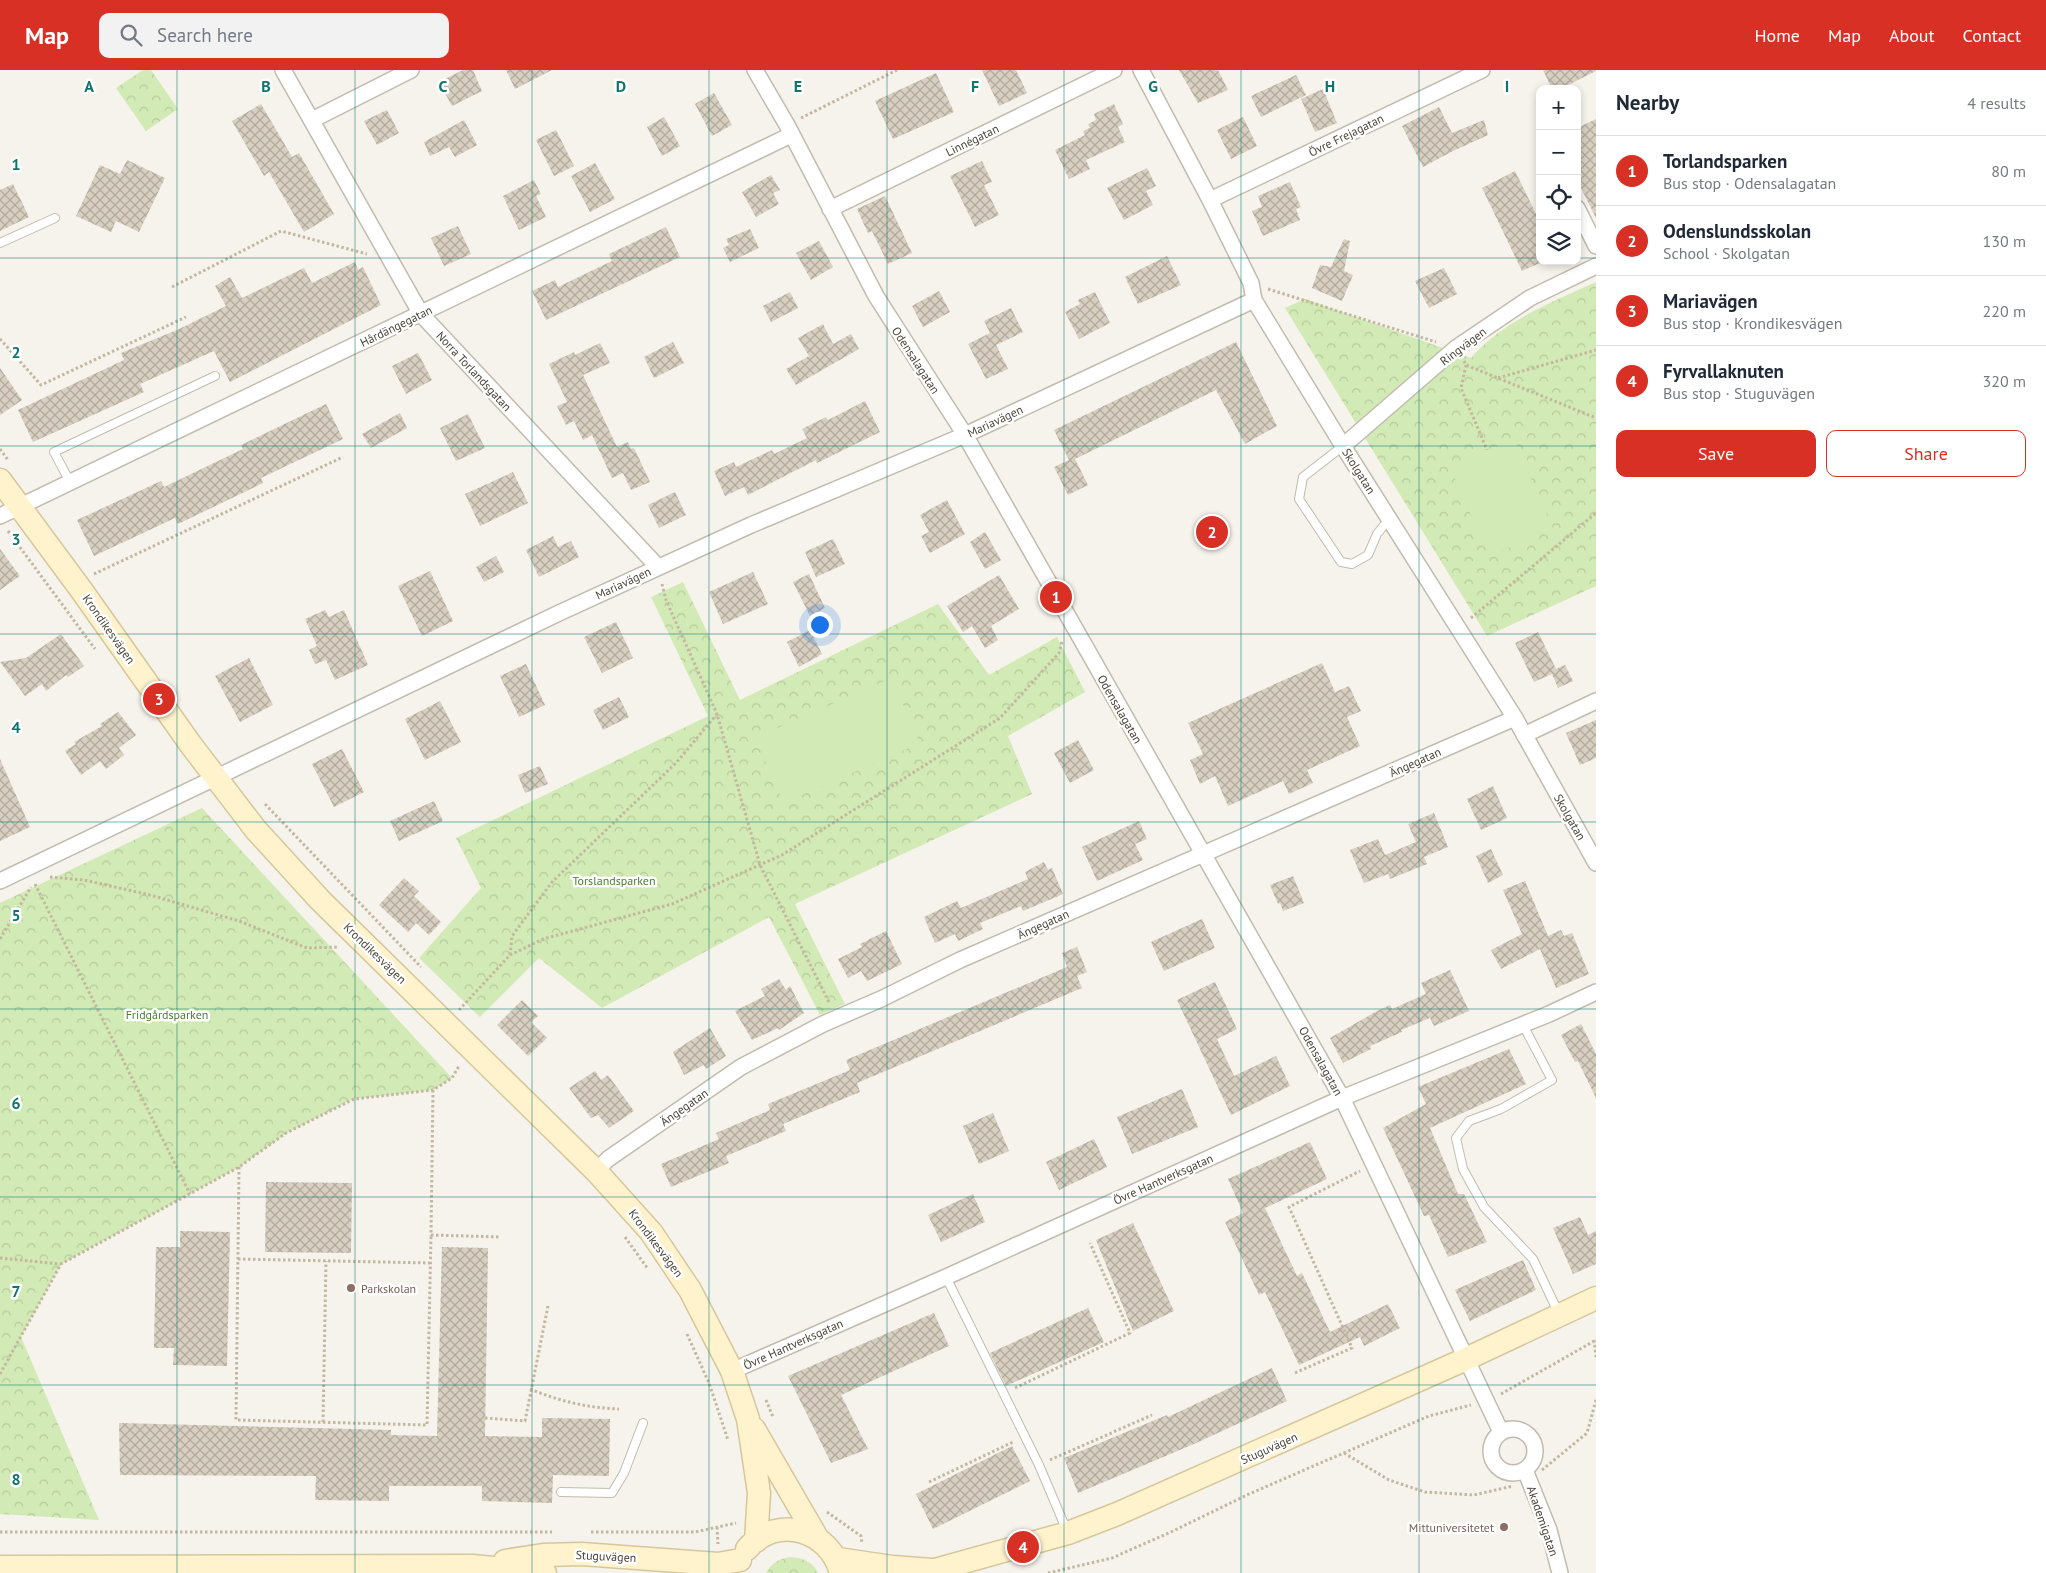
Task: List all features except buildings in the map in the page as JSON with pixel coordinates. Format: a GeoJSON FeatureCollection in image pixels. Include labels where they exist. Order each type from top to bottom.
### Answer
{"type":"FeatureCollection","features":[{"type":"Feature","properties":{"kind":"main road","name":"Krondikesvägen"},"geometry":{"type":"LineString","coordinates":[[0,480],[10,511],[76,584],[191,745],[256,830],[314,893],[596,1171],[651,1232],[690,1290],[732,1371],[748,1419],[759,1493],[749,1516],[756,1541]]}},
{"type":"Feature","properties":{"kind":"main road","name":"Stuguvägen"},"geometry":{"type":"LineString","coordinates":[[840,1566],[864,1564],[928,1572],[1068,1533],[1118,1514],[1220,1470],[1596,1298]]}},
{"type":"Feature","properties":{"kind":"main road","name":"Krondikesvägen"},"geometry":{"type":"LineString","coordinates":[[748,1419],[816,1536],[828,1546],[840,1566]]}},
{"type":"Feature","properties":{"kind":"main road"},"geometry":{"type":"LineString","coordinates":[[738,1567],[756,1541],[774,1531],[796,1530],[816,1536]]}},
{"type":"Feature","properties":{"kind":"main road","name":"Stuguvägen"},"geometry":{"type":"LineString","coordinates":[[472,1566],[542,1555],[582,1554],[738,1567]]}},
{"type":"Feature","properties":{"kind":"main road","name":"Stuguvägen"},"geometry":{"type":"LineString","coordinates":[[0,1567],[336,1570],[472,1566],[545,1573]]}},
{"type":"Feature","properties":{"kind":"street","name":"Norra Torlandsgatan"},"geometry":{"type":"LineString","coordinates":[[283,70],[421,314],[658,567]]}},
{"type":"Feature","properties":{"kind":"street"},"geometry":{"type":"LineString","coordinates":[[312,120],[411,70]]}},
{"type":"Feature","properties":{"kind":"street","name":"Odensalagatan"},"geometry":{"type":"LineString","coordinates":[[755,70],[892,324],[964,435],[1342,1098],[1502,1432]]}},
{"type":"Feature","properties":{"kind":"street","name":"Linnégatan"},"geometry":{"type":"LineString","coordinates":[[830,209],[1114,70]]}},
{"type":"Feature","properties":{"kind":"street","name":"Skolgatan"},"geometry":{"type":"LineString","coordinates":[[1141,70],[1210,200],[1251,284],[1254,300],[1343,446],[1514,718],[1596,863]]}},
{"type":"Feature","properties":{"kind":"street","name":"Övre Frejagatan"},"geometry":{"type":"LineString","coordinates":[[1210,200],[1482,70]]}},
{"type":"Feature","properties":{"kind":"street","name":"Hårdängegatan"},"geometry":{"type":"LineString","coordinates":[[10,511],[421,314],[789,130]]}},
{"type":"Feature","properties":{"kind":"street"},"geometry":{"type":"LineString","coordinates":[[1581,216],[1596,246]]}},
{"type":"Feature","properties":{"kind":"street","name":"Ringvägen"},"geometry":{"type":"LineString","coordinates":[[1343,446],[1456,348],[1530,298],[1596,266]]}},
{"type":"Feature","properties":{"kind":"street","name":"Mariavägen"},"geometry":{"type":"LineString","coordinates":[[0,880],[658,567],[964,435],[1254,300]]}},
{"type":"Feature","properties":{"kind":"street"},"geometry":{"type":"LineString","coordinates":[[1524,735],[1596,701]]}},
{"type":"Feature","properties":{"kind":"street","name":"Ängegatan"},"geometry":{"type":"LineString","coordinates":[[596,1171],[608,1159],[741,1067],[837,1018],[888,996],[955,962],[1514,718]]}},
{"type":"Feature","properties":{"kind":"street","name":"Övre Hantverksgatan"},"geometry":{"type":"LineString","coordinates":[[732,1371],[946,1277],[1342,1098],[1596,992]]}},
{"type":"Feature","properties":{"kind":"street"},"geometry":{"type":"LineString","coordinates":[[1516,1430],[1529,1437],[1533,1443],[1534,1458],[1527,1475],[1512,1474],[1498,1468],[1494,1463],[1490,1450],[1496,1437],[1502,1432],[1516,1430]]}},
{"type":"Feature","properties":{"kind":"street","name":"Akademigatan"},"geometry":{"type":"LineString","coordinates":[[1527,1475],[1549,1530],[1560,1573]]}},
{"type":"Feature","properties":{"kind":"lane"},"geometry":{"type":"LineString","coordinates":[[0,243],[56,218]]}},
{"type":"Feature","properties":{"kind":"lane"},"geometry":{"type":"LineString","coordinates":[[70,482],[54,452],[215,376]]}},
{"type":"Feature","properties":{"kind":"lane"},"geometry":{"type":"LineString","coordinates":[[1343,446],[1303,477],[1299,499],[1341,562],[1352,564],[1368,555],[1377,534],[1389,519]]}},
{"type":"Feature","properties":{"kind":"lane"},"geometry":{"type":"LineString","coordinates":[[1523,1024],[1552,1080],[1501,1109],[1469,1120],[1456,1138],[1463,1169],[1484,1206],[1534,1259],[1560,1316]]}},
{"type":"Feature","properties":{"kind":"lane"},"geometry":{"type":"LineString","coordinates":[[946,1277],[1025,1436],[1068,1533]]}},
{"type":"Feature","properties":{"kind":"lane"},"geometry":{"type":"LineString","coordinates":[[560,1492],[612,1493],[624,1473],[643,1423]]}},
{"type":"Feature","properties":{"kind":"path"},"geometry":{"type":"LineString","coordinates":[[789,130],[897,70]]}},
{"type":"Feature","properties":{"kind":"path"},"geometry":{"type":"LineString","coordinates":[[172,287],[281,231],[391,261]]}},
{"type":"Feature","properties":{"kind":"path"},"geometry":{"type":"LineString","coordinates":[[1251,284],[1456,348],[1466,365],[1596,418]]}},
{"type":"Feature","properties":{"kind":"path"},"geometry":{"type":"LineString","coordinates":[[0,339],[41,385],[186,316]]}},
{"type":"Feature","properties":{"kind":"path"},"geometry":{"type":"LineString","coordinates":[[1498,378],[1596,350]]}},
{"type":"Feature","properties":{"kind":"path"},"geometry":{"type":"LineString","coordinates":[[1466,365],[1461,388],[1487,450]]}},
{"type":"Feature","properties":{"kind":"path"},"geometry":{"type":"LineString","coordinates":[[76,584],[343,456]]}},
{"type":"Feature","properties":{"kind":"path"},"geometry":{"type":"LineString","coordinates":[[1459,628],[1596,513]]}},
{"type":"Feature","properties":{"kind":"path"},"geometry":{"type":"LineString","coordinates":[[658,567],[666,600],[717,714],[760,865],[837,1018]]}},
{"type":"Feature","properties":{"kind":"path"},"geometry":{"type":"LineString","coordinates":[[447,1024],[510,956],[543,939],[672,904],[760,865],[790,850],[1000,718],[1059,653],[1068,618]]}},
{"type":"Feature","properties":{"kind":"path"},"geometry":{"type":"LineString","coordinates":[[510,956],[512,936],[552,882],[670,769],[717,714]]}},
{"type":"Feature","properties":{"kind":"path"},"geometry":{"type":"LineString","coordinates":[[44,877],[84,880],[150,895],[239,921],[307,948],[339,947]]}},
{"type":"Feature","properties":{"kind":"path"},"geometry":{"type":"LineString","coordinates":[[0,939],[34,881],[190,1194]]}},
{"type":"Feature","properties":{"kind":"path"},"geometry":{"type":"LineString","coordinates":[[333,941],[346,954]]}},
{"type":"Feature","properties":{"kind":"path"},"geometry":{"type":"LineString","coordinates":[[452,1060],[466,1073]]}},
{"type":"Feature","properties":{"kind":"path"},"geometry":{"type":"LineString","coordinates":[[0,1374],[61,1264],[239,1167],[286,1133],[354,1098],[433,1090],[452,1078],[459,1066]]}},
{"type":"Feature","properties":{"kind":"path"},"geometry":{"type":"LineString","coordinates":[[239,1167],[236,1420],[427,1425],[433,1090]]}},
{"type":"Feature","properties":{"kind":"path"},"geometry":{"type":"LineString","coordinates":[[1295,1373],[1352,1348],[1289,1207],[1374,1164]]}},
{"type":"Feature","properties":{"kind":"path"},"geometry":{"type":"LineString","coordinates":[[620,1231],[649,1270]]}},
{"type":"Feature","properties":{"kind":"path"},"geometry":{"type":"LineString","coordinates":[[431,1235],[502,1237]]}},
{"type":"Feature","properties":{"kind":"path"},"geometry":{"type":"LineString","coordinates":[[1003,1393],[1130,1333],[1090,1243]]}},
{"type":"Feature","properties":{"kind":"path"},"geometry":{"type":"LineString","coordinates":[[0,1258],[61,1264]]}},
{"type":"Feature","properties":{"kind":"path"},"geometry":{"type":"LineString","coordinates":[[238,1259],[430,1263]]}},
{"type":"Feature","properties":{"kind":"path"},"geometry":{"type":"LineString","coordinates":[[323,1422],[326,1261]]}},
{"type":"Feature","properties":{"kind":"path"},"geometry":{"type":"LineString","coordinates":[[485,1418],[524,1421],[548,1306]]}},
{"type":"Feature","properties":{"kind":"path"},"geometry":{"type":"LineString","coordinates":[[683,1326],[709,1383],[731,1447]]}},
{"type":"Feature","properties":{"kind":"path"},"geometry":{"type":"LineString","coordinates":[[1048,1573],[1112,1558],[1249,1494],[1429,1416],[1450,1412],[1487,1400],[1508,1391],[1595,1340],[1596,1357]]}},
{"type":"Feature","properties":{"kind":"path"},"geometry":{"type":"LineString","coordinates":[[530,1389],[559,1401],[603,1409],[619,1409]]}},
{"type":"Feature","properties":{"kind":"path"},"geometry":{"type":"LineString","coordinates":[[1344,1453],[1389,1480],[1425,1492],[1474,1495],[1518,1485],[1527,1475],[1587,1433],[1596,1400]]}},
{"type":"Feature","properties":{"kind":"path"},"geometry":{"type":"LineString","coordinates":[[1038,1465],[1152,1415]]}},
{"type":"Feature","properties":{"kind":"path"},"geometry":{"type":"LineString","coordinates":[[929,1482],[1025,1436]]}},
{"type":"Feature","properties":{"kind":"path"},"geometry":{"type":"LineString","coordinates":[[798,1507],[816,1504],[861,1536],[864,1564]]}},
{"type":"Feature","properties":{"kind":"path"},"geometry":{"type":"LineString","coordinates":[[737,1522],[749,1516]]}},
{"type":"Feature","properties":{"kind":"path"},"geometry":{"type":"LineString","coordinates":[[586,1532],[695,1532],[737,1522],[749,1516]]}},
{"type":"Feature","properties":{"kind":"path"},"geometry":{"type":"LineString","coordinates":[[0,1532],[556,1532]]}},
{"type":"Feature","properties":{"kind":"green space"},"geometry":{"type":"Polygon","coordinates":[[[143,70],[151,70],[178,109],[146,131],[116,88],[143,70]]]}},
{"type":"Feature","properties":{"kind":"green space"},"geometry":{"type":"Polygon","coordinates":[[[1596,282],[1596,586],[1487,636],[1285,308],[1305,299],[1471,358],[1498,333],[1513,323],[1546,305],[1596,282]]]}},
{"type":"Feature","properties":{"kind":"green space"},"geometry":{"type":"Polygon","coordinates":[[[1514,439],[1553,528],[1489,556],[1450,467],[1514,439]]]}},
{"type":"Feature","properties":{"kind":"green space","name":"Torslandsparken"},"geometry":{"type":"Polygon","coordinates":[[[683,582],[740,700],[938,604],[989,675],[1057,637],[1085,692],[1008,736],[1032,794],[795,904],[845,1004],[820,1015],[769,917],[602,1008],[539,958],[480,1017],[419,958],[481,888],[456,838],[708,716],[651,597],[683,582]]]}},
{"type":"Feature","properties":{"kind":"green space"},"geometry":{"type":"Polygon","coordinates":[[[891,678],[920,743],[784,803],[755,738],[891,678]]]}},
{"type":"Feature","properties":{"kind":"green space","name":"Fridgårdsparken"},"geometry":{"type":"Polygon","coordinates":[[[202,808],[452,1078],[433,1090],[353,1099],[287,1133],[239,1167],[61,1264],[21,1337],[99,1520],[0,1514],[0,903],[202,808]]]}},
{"type":"Feature","properties":{"kind":"green space"},"geometry":{"type":"Polygon","coordinates":[[[790,1557],[807,1561],[818,1573],[766,1573],[776,1562],[790,1557]]]}},
{"type":"Feature","properties":{"kind":"place","name":"Odenslundsskolan"},"geometry":{"type":"Point","coordinates":[1212,532]}},
{"type":"Feature","properties":{"kind":"place","name":"Torlandsparken"},"geometry":{"type":"Point","coordinates":[1056,597]}},
{"type":"Feature","properties":{"kind":"place","name":"Mariavägen"},"geometry":{"type":"Point","coordinates":[159,699]}},
{"type":"Feature","properties":{"kind":"place","name":"Parkskolan"},"geometry":{"type":"Point","coordinates":[351,1288]}},
{"type":"Feature","properties":{"kind":"place","name":"Mittuniversitetet"},"geometry":{"type":"Point","coordinates":[1504,1527]}},
{"type":"Feature","properties":{"kind":"place","name":"Fyrvallaknuten"},"geometry":{"type":"Point","coordinates":[1023,1547]}}]}
